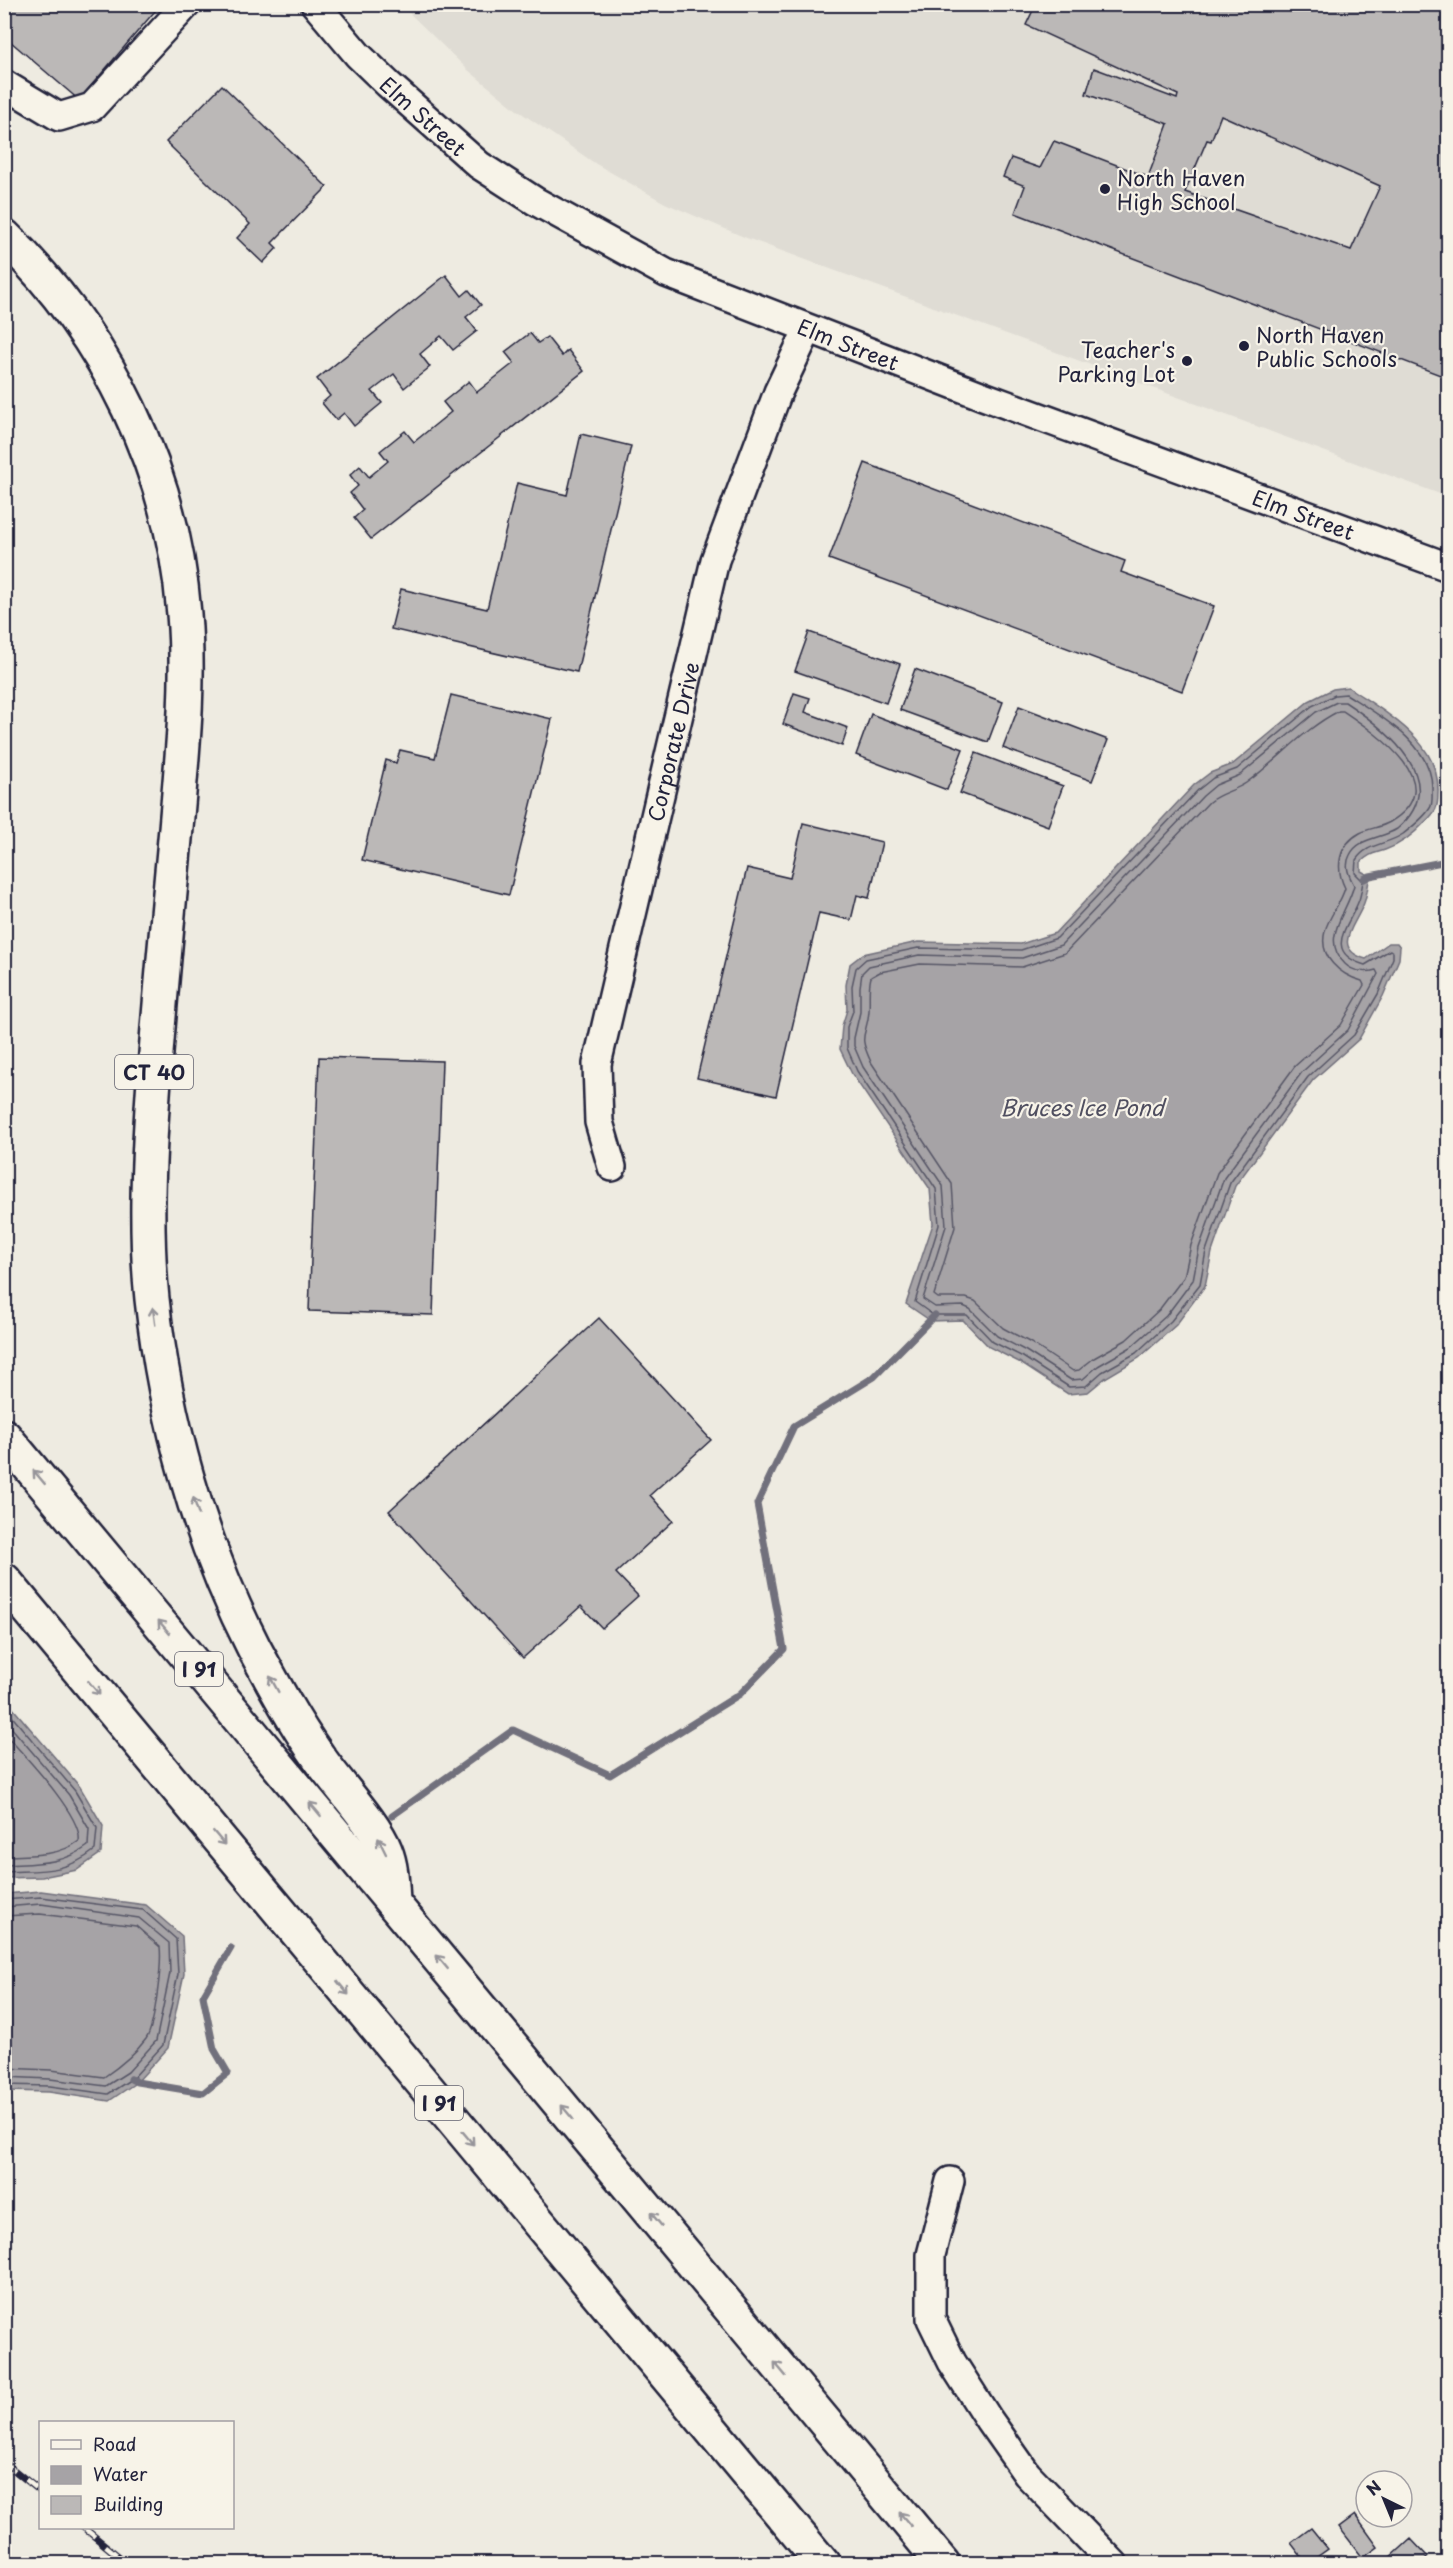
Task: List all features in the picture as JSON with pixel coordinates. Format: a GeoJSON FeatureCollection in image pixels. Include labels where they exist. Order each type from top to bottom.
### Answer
{"type":"FeatureCollection","features":[{"type":"Feature","properties":{"kind":"highway","name":"CT 40"},"geometry":{"type":"LineString","coordinates":[[4,236],[64,301],[94,344],[123,397],[160,487],[169,519],[180,580],[186,647],[184,734],[154,1083],[148,1197],[152,1300],[170,1409],[190,1487],[205,1533],[241,1620],[304,1736],[381,1841],[390,1867],[393,1903]]}},
{"type":"Feature","properties":{"kind":"highway","name":"I 91"},"geometry":{"type":"LineString","coordinates":[[4,1436],[943,2564]]}},
{"type":"Feature","properties":{"kind":"highway","name":"I 91"},"geometry":{"type":"LineString","coordinates":[[4,1580],[823,2564]]}},
{"type":"Feature","properties":{"kind":"highway"},"geometry":{"type":"LineString","coordinates":[[4,1612],[57,1643]]}},
{"type":"Feature","properties":{"kind":"street"},"geometry":{"type":"LineString","coordinates":[[4,84],[59,117],[92,107],[188,4]]}},
{"type":"Feature","properties":{"kind":"street","name":"Elm Street"},"geometry":{"type":"LineString","coordinates":[[315,4],[358,55],[418,113],[479,165],[534,201],[666,273],[808,329],[1449,567]]}},
{"type":"Feature","properties":{"kind":"street","name":"Corporate Drive"},"geometry":{"type":"LineString","coordinates":[[612,1167],[600,1122],[597,1064],[714,560],[778,392],[808,329]]}},
{"type":"Feature","properties":{"kind":"street"},"geometry":{"type":"LineString","coordinates":[[950,2181],[931,2255],[931,2319],[952,2362],[1027,2474],[1114,2564]]}},
{"type":"Feature","properties":{"kind":"shaded area","name":"North Haven Public Schools"},"geometry":{"type":"Polygon","coordinates":[[[401,5],[1448,5],[1448,497],[744,237],[665,203],[596,164],[517,110],[468,70],[401,5]]]}},
{"type":"Feature","properties":{"kind":"water","name":"Bruces Ice Pond"},"geometry":{"type":"Polygon","coordinates":[[[1348,687],[1408,730],[1421,744],[1437,775],[1438,802],[1432,815],[1402,842],[1370,855],[1361,862],[1361,871],[1370,876],[1364,903],[1349,935],[1347,942],[1349,949],[1366,959],[1389,943],[1397,943],[1400,947],[1399,959],[1383,996],[1359,1039],[1313,1080],[1235,1186],[1212,1252],[1205,1286],[1176,1325],[1139,1358],[1105,1378],[1088,1392],[1068,1394],[1019,1362],[989,1347],[963,1320],[931,1321],[906,1304],[933,1224],[930,1189],[852,1074],[840,1049],[842,1026],[847,1010],[846,985],[850,964],[863,954],[918,942],[1021,944],[1055,933],[1194,785],[1210,773],[1233,764],[1309,701],[1333,689],[1348,687]]]}},
{"type":"Feature","properties":{"kind":"water"},"geometry":{"type":"Polygon","coordinates":[[[5,1699],[80,1787],[103,1826],[101,1853],[77,1870],[42,1877],[5,1878],[5,1699]]]}},
{"type":"Feature","properties":{"kind":"water"},"geometry":{"type":"Polygon","coordinates":[[[41,1891],[146,1905],[182,1936],[184,1974],[168,2048],[137,2082],[109,2101],[49,2092],[5,2091],[5,1894],[41,1891]]]}},
{"type":"Feature","properties":{"kind":"building"},"geometry":{"type":"Polygon","coordinates":[[[4,4],[161,4],[79,100],[4,36],[4,4]]]}},
{"type":"Feature","properties":{"kind":"building","name":"North Haven High School"},"geometry":{"type":"Polygon","coordinates":[[[1036,4],[1448,4],[1448,378],[1015,213],[1025,186],[1003,177],[1011,158],[1040,168],[1054,141],[1148,177],[1168,124],[1086,94],[1094,68],[1177,99],[1178,95],[1026,25],[1036,4]],[[1221,115],[1211,141],[1207,140],[1185,192],[1351,250],[1380,186],[1221,115]]]}},
{"type":"Feature","properties":{"kind":"building"},"geometry":{"type":"Polygon","coordinates":[[[222,85],[327,187],[272,243],[277,248],[263,263],[237,238],[250,224],[166,142],[222,85]]]}},
{"type":"Feature","properties":{"kind":"building"},"geometry":{"type":"Polygon","coordinates":[[[446,275],[462,296],[469,290],[481,305],[466,317],[477,331],[453,350],[441,336],[420,354],[430,367],[404,388],[394,374],[372,391],[382,403],[354,426],[344,413],[336,420],[322,403],[330,396],[317,379],[446,275]]]}},
{"type":"Feature","properties":{"kind":"building"},"geometry":{"type":"Polygon","coordinates":[[[530,333],[538,343],[547,337],[562,356],[568,350],[584,371],[371,539],[354,518],[363,510],[350,493],[358,486],[350,475],[360,466],[369,477],[388,461],[380,451],[405,431],[414,442],[451,412],[443,402],[469,381],[477,392],[514,363],[505,352],[530,333]]]}},
{"type":"Feature","properties":{"kind":"building"},"geometry":{"type":"Polygon","coordinates":[[[581,434],[631,446],[577,672],[391,629],[401,589],[487,609],[517,483],[567,495],[581,434]]]}},
{"type":"Feature","properties":{"kind":"building"},"geometry":{"type":"Polygon","coordinates":[[[865,463],[1125,561],[1121,572],[1214,606],[1182,691],[829,559],[865,463]]]}},
{"type":"Feature","properties":{"kind":"building"},"geometry":{"type":"Polygon","coordinates":[[[809,632],[900,664],[886,703],[795,671],[809,632]]]}},
{"type":"Feature","properties":{"kind":"building"},"geometry":{"type":"Polygon","coordinates":[[[915,669],[1003,702],[988,742],[900,710],[915,669]]]}},
{"type":"Feature","properties":{"kind":"building"},"geometry":{"type":"Polygon","coordinates":[[[794,693],[810,698],[805,712],[848,728],[842,746],[783,724],[794,693]]]}},
{"type":"Feature","properties":{"kind":"building"},"geometry":{"type":"Polygon","coordinates":[[[451,695],[552,719],[509,895],[362,860],[386,760],[396,763],[400,750],[435,758],[451,695]]]}},
{"type":"Feature","properties":{"kind":"building"},"geometry":{"type":"Polygon","coordinates":[[[1019,706],[1108,740],[1092,781],[1003,748],[1019,706]]]}},
{"type":"Feature","properties":{"kind":"building"},"geometry":{"type":"Polygon","coordinates":[[[871,714],[963,749],[947,790],[856,755],[871,714]]]}},
{"type":"Feature","properties":{"kind":"building"},"geometry":{"type":"Polygon","coordinates":[[[976,753],[1063,786],[1048,826],[960,793],[976,753]]]}},
{"type":"Feature","properties":{"kind":"building"},"geometry":{"type":"Polygon","coordinates":[[[803,823],[882,842],[869,898],[857,895],[851,920],[819,913],[776,1096],[697,1078],[747,868],[790,878],[803,823]]]}},
{"type":"Feature","properties":{"kind":"building"},"geometry":{"type":"Polygon","coordinates":[[[319,1057],[442,1061],[433,1315],[309,1311],[319,1057]]]}},
{"type":"Feature","properties":{"kind":"building"},"geometry":{"type":"Polygon","coordinates":[[[599,1318],[711,1440],[650,1495],[673,1521],[616,1573],[638,1596],[602,1628],[581,1606],[523,1658],[389,1511],[599,1318]]]}},
{"type":"Feature","properties":{"kind":"building"},"geometry":{"type":"Polygon","coordinates":[[[1354,2516],[1354,2529],[1365,2529],[1378,2547],[1363,2558],[1339,2527],[1354,2516]]]}},
{"type":"Feature","properties":{"kind":"building"},"geometry":{"type":"Polygon","coordinates":[[[1311,2528],[1328,2549],[1307,2564],[1291,2543],[1311,2528]]]}},
{"type":"Feature","properties":{"kind":"building"},"geometry":{"type":"Polygon","coordinates":[[[1411,2539],[1428,2557],[1424,2561],[1426,2564],[1395,2564],[1390,2558],[1411,2539]]]}},
{"type":"Feature","properties":{"kind":"waterway"},"geometry":{"type":"LineString","coordinates":[[1364,879],[1442,862],[1448,854]]}},
{"type":"Feature","properties":{"kind":"waterway"},"geometry":{"type":"LineString","coordinates":[[392,1816],[513,1730],[610,1775],[740,1694],[784,1649],[757,1504],[794,1426],[874,1377],[935,1315]]}},
{"type":"Feature","properties":{"kind":"waterway"},"geometry":{"type":"LineString","coordinates":[[131,2079],[203,2093],[228,2073],[214,2049],[203,1996],[231,1948]]}},
{"type":"Feature","properties":{"kind":"railway"},"geometry":{"type":"LineString","coordinates":[[4,2462],[39,2490]]}},
{"type":"Feature","properties":{"kind":"railway"},"geometry":{"type":"LineString","coordinates":[[85,2529],[128,2564]]}},
{"type":"Feature","properties":{"kind":"place","name":"North Haven High School"},"geometry":{"type":"Point","coordinates":[1105,189]}},
{"type":"Feature","properties":{"kind":"place","name":"North Haven Public Schools"},"geometry":{"type":"Point","coordinates":[1244,346]}},
{"type":"Feature","properties":{"kind":"place","name":"Teacher's Parking Lot"},"geometry":{"type":"Point","coordinates":[1187,361]}}]}
